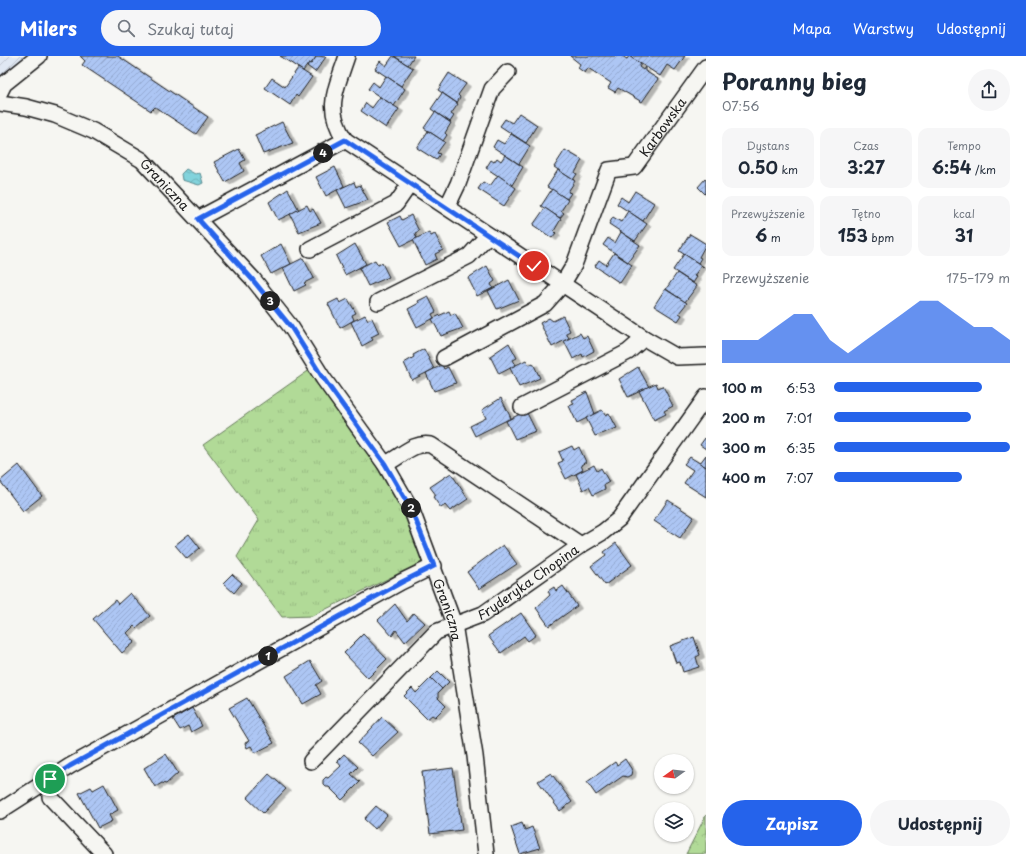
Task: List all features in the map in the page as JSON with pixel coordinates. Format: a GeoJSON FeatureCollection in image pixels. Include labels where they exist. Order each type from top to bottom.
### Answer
{"type":"FeatureCollection","features":[{"type":"Feature","properties":{"kind":"street"},"geometry":{"type":"LineString","coordinates":[[0,92],[4,84],[39,56]]}},
{"type":"Feature","properties":{"kind":"street"},"geometry":{"type":"LineString","coordinates":[[347,56],[335,92],[332,108],[336,126],[345,140],[644,338],[677,357],[706,356]]}},
{"type":"Feature","properties":{"kind":"street","name":"Karbowska"},"geometry":{"type":"LineString","coordinates":[[562,284],[574,265],[609,170],[634,167],[706,67]]}},
{"type":"Feature","properties":{"kind":"street"},"geometry":{"type":"LineString","coordinates":[[447,207],[458,184],[492,89],[508,72]]}},
{"type":"Feature","properties":{"kind":"street","name":"Graniczna"},"geometry":{"type":"LineString","coordinates":[[0,103],[26,107],[55,115],[93,131],[142,160],[252,279],[291,327],[323,378],[385,464],[412,511],[434,566],[454,624],[475,756],[486,854]]}},
{"type":"Feature","properties":{"kind":"street"},"geometry":{"type":"LineString","coordinates":[[198,219],[345,140]]}},
{"type":"Feature","properties":{"kind":"street"},"geometry":{"type":"LineString","coordinates":[[310,249],[396,204],[410,184]]}},
{"type":"Feature","properties":{"kind":"street"},"geometry":{"type":"LineString","coordinates":[[378,302],[469,256],[488,235]]}},
{"type":"Feature","properties":{"kind":"street"},"geometry":{"type":"LineString","coordinates":[[444,358],[545,304],[562,284]]}},
{"type":"Feature","properties":{"kind":"street"},"geometry":{"type":"LineString","coordinates":[[522,407],[628,352],[644,338]]}},
{"type":"Feature","properties":{"kind":"street","name":"Fryderyka Chopina"},"geometry":{"type":"LineString","coordinates":[[311,761],[436,632],[483,614],[581,545],[603,532],[619,519],[706,397]]}},
{"type":"Feature","properties":{"kind":"street"},"geometry":{"type":"LineString","coordinates":[[385,464],[394,460],[416,445],[424,443],[431,444],[581,545]]}},
{"type":"Feature","properties":{"kind":"street"},"geometry":{"type":"LineString","coordinates":[[0,811],[70,766],[395,585],[434,566]]}},
{"type":"Feature","properties":{"kind":"street"},"geometry":{"type":"LineString","coordinates":[[50,779],[50,797],[104,854]]}},
{"type":"Feature","properties":{"kind":"shaded area"},"geometry":{"type":"Polygon","coordinates":[[[0,56],[29,56],[0,77],[0,56]]]}},
{"type":"Feature","properties":{"kind":"green space"},"geometry":{"type":"Polygon","coordinates":[[[311,369],[384,469],[428,559],[312,616],[282,617],[237,557],[259,520],[203,445],[311,369]]]}},
{"type":"Feature","properties":{"kind":"green space"},"geometry":{"type":"Polygon","coordinates":[[[706,815],[706,854],[686,854],[692,842],[694,842],[694,838],[706,815]]]}},
{"type":"Feature","properties":{"kind":"water"},"geometry":{"type":"Polygon","coordinates":[[[186,169],[195,174],[200,173],[203,183],[199,185],[182,180],[181,174],[186,169]]]}},
{"type":"Feature","properties":{"kind":"building"},"geometry":{"type":"Polygon","coordinates":[[[80,56],[118,56],[208,117],[196,134],[155,107],[151,111],[82,65],[85,61],[80,56]]]}},
{"type":"Feature","properties":{"kind":"building"},"geometry":{"type":"Polygon","coordinates":[[[280,56],[317,56],[303,71],[280,56]]]}},
{"type":"Feature","properties":{"kind":"building"},"geometry":{"type":"Polygon","coordinates":[[[317,56],[326,57],[315,72],[307,66],[309,63],[311,64],[317,56]]]}},
{"type":"Feature","properties":{"kind":"building"},"geometry":{"type":"Polygon","coordinates":[[[393,56],[413,68],[401,86],[375,69],[380,61],[386,66],[393,56]]]}},
{"type":"Feature","properties":{"kind":"building"},"geometry":{"type":"Polygon","coordinates":[[[394,56],[414,56],[408,65],[394,56]]]}},
{"type":"Feature","properties":{"kind":"building"},"geometry":{"type":"Polygon","coordinates":[[[570,56],[622,56],[627,59],[629,56],[641,64],[639,67],[643,70],[645,67],[645,71],[658,79],[642,102],[618,88],[615,92],[608,88],[611,83],[588,68],[585,73],[578,68],[580,64],[570,56]]]}},
{"type":"Feature","properties":{"kind":"building"},"geometry":{"type":"Polygon","coordinates":[[[629,56],[685,56],[675,70],[667,65],[660,76],[629,56]]]}},
{"type":"Feature","properties":{"kind":"building"},"geometry":{"type":"Polygon","coordinates":[[[298,68],[312,77],[298,97],[296,95],[290,105],[265,88],[272,78],[285,87],[298,68]]]}},
{"type":"Feature","properties":{"kind":"building"},"geometry":{"type":"Polygon","coordinates":[[[449,73],[466,84],[458,95],[460,97],[457,103],[438,90],[449,73]]]}},
{"type":"Feature","properties":{"kind":"building"},"geometry":{"type":"Polygon","coordinates":[[[386,76],[405,89],[394,106],[368,89],[373,82],[379,87],[386,76]]]}},
{"type":"Feature","properties":{"kind":"building"},"geometry":{"type":"Polygon","coordinates":[[[442,93],[458,104],[451,114],[454,116],[450,122],[431,109],[442,93]]]}},
{"type":"Feature","properties":{"kind":"building"},"geometry":{"type":"Polygon","coordinates":[[[380,97],[399,109],[386,128],[361,111],[366,103],[372,108],[380,97]]]}},
{"type":"Feature","properties":{"kind":"building"},"geometry":{"type":"Polygon","coordinates":[[[435,112],[451,123],[445,133],[447,135],[443,141],[424,128],[435,112]]]}},
{"type":"Feature","properties":{"kind":"building"},"geometry":{"type":"Polygon","coordinates":[[[519,113],[537,125],[526,143],[500,126],[505,119],[512,123],[519,113]]]}},
{"type":"Feature","properties":{"kind":"building"},"geometry":{"type":"Polygon","coordinates":[[[282,122],[293,143],[263,154],[255,135],[282,122]]]}},
{"type":"Feature","properties":{"kind":"building"},"geometry":{"type":"Polygon","coordinates":[[[428,131],[445,142],[437,153],[440,154],[436,160],[417,148],[428,131]]]}},
{"type":"Feature","properties":{"kind":"building"},"geometry":{"type":"Polygon","coordinates":[[[511,134],[530,146],[519,164],[493,147],[497,140],[504,144],[511,134]]]}},
{"type":"Feature","properties":{"kind":"building"},"geometry":{"type":"Polygon","coordinates":[[[239,149],[245,160],[240,163],[244,171],[225,182],[214,162],[239,149]]]}},
{"type":"Feature","properties":{"kind":"building"},"geometry":{"type":"Polygon","coordinates":[[[565,150],[582,160],[573,180],[554,167],[565,150]]]}},
{"type":"Feature","properties":{"kind":"building"},"geometry":{"type":"Polygon","coordinates":[[[505,155],[523,167],[512,185],[486,168],[491,160],[494,162],[497,158],[501,161],[505,155]]]}},
{"type":"Feature","properties":{"kind":"building"},"geometry":{"type":"Polygon","coordinates":[[[335,167],[344,186],[326,196],[316,177],[335,167]]]}},
{"type":"Feature","properties":{"kind":"building"},"geometry":{"type":"Polygon","coordinates":[[[558,170],[575,181],[568,192],[571,193],[567,199],[547,187],[558,170]]]}},
{"type":"Feature","properties":{"kind":"building"},"geometry":{"type":"Polygon","coordinates":[[[498,175],[516,188],[504,206],[478,189],[483,182],[490,186],[498,175]]]}},
{"type":"Feature","properties":{"kind":"building"},"geometry":{"type":"Polygon","coordinates":[[[705,179],[706,180],[706,195],[698,187],[705,179]]]}},
{"type":"Feature","properties":{"kind":"building"},"geometry":{"type":"Polygon","coordinates":[[[354,182],[356,187],[360,185],[368,200],[346,208],[337,190],[354,182]]]}},
{"type":"Feature","properties":{"kind":"building"},"geometry":{"type":"Polygon","coordinates":[[[288,189],[299,210],[278,220],[269,202],[288,189]]]}},
{"type":"Feature","properties":{"kind":"building"},"geometry":{"type":"Polygon","coordinates":[[[552,189],[568,200],[561,211],[564,213],[560,218],[541,206],[552,189]]]}},
{"type":"Feature","properties":{"kind":"building"},"geometry":{"type":"Polygon","coordinates":[[[635,191],[654,203],[643,221],[617,204],[621,197],[628,202],[635,191]]]}},
{"type":"Feature","properties":{"kind":"building"},"geometry":{"type":"Polygon","coordinates":[[[307,205],[310,211],[313,209],[321,223],[299,232],[290,214],[307,205]]]}},
{"type":"Feature","properties":{"kind":"building"},"geometry":{"type":"Polygon","coordinates":[[[545,208],[561,219],[554,231],[556,233],[552,238],[533,225],[545,208]]]}},
{"type":"Feature","properties":{"kind":"building"},"geometry":{"type":"Polygon","coordinates":[[[628,211],[647,224],[635,241],[609,224],[613,217],[621,222],[628,211]]]}},
{"type":"Feature","properties":{"kind":"building"},"geometry":{"type":"Polygon","coordinates":[[[411,215],[419,231],[415,233],[417,238],[401,246],[388,222],[400,216],[402,220],[411,215]]]}},
{"type":"Feature","properties":{"kind":"building"},"geometry":{"type":"Polygon","coordinates":[[[429,232],[431,236],[435,234],[443,250],[435,254],[437,259],[425,265],[413,240],[429,232]]]}},
{"type":"Feature","properties":{"kind":"building"},"geometry":{"type":"Polygon","coordinates":[[[621,232],[640,245],[628,262],[603,245],[608,238],[615,243],[621,232]]]}},
{"type":"Feature","properties":{"kind":"building"},"geometry":{"type":"Polygon","coordinates":[[[690,234],[706,244],[699,257],[701,258],[698,263],[679,251],[690,234]]]}},
{"type":"Feature","properties":{"kind":"building"},"geometry":{"type":"Polygon","coordinates":[[[281,244],[291,264],[271,274],[261,256],[281,244]]]}},
{"type":"Feature","properties":{"kind":"building"},"geometry":{"type":"Polygon","coordinates":[[[355,244],[366,264],[345,275],[336,256],[355,244]]]}},
{"type":"Feature","properties":{"kind":"building"},"geometry":{"type":"Polygon","coordinates":[[[614,253],[632,265],[620,283],[595,266],[599,260],[606,265],[614,253]]]}},
{"type":"Feature","properties":{"kind":"building"},"geometry":{"type":"Polygon","coordinates":[[[684,254],[704,267],[701,266],[694,276],[697,277],[693,283],[673,270],[684,254]]]}},
{"type":"Feature","properties":{"kind":"building"},"geometry":{"type":"Polygon","coordinates":[[[303,258],[314,278],[304,283],[306,285],[294,291],[283,268],[303,258]]]}},
{"type":"Feature","properties":{"kind":"building"},"geometry":{"type":"Polygon","coordinates":[[[375,260],[378,265],[382,263],[389,277],[368,286],[359,268],[375,260]]]}},
{"type":"Feature","properties":{"kind":"building"},"geometry":{"type":"Polygon","coordinates":[[[487,266],[495,281],[491,284],[493,288],[477,296],[468,278],[487,266]]]}},
{"type":"Feature","properties":{"kind":"building"},"geometry":{"type":"Polygon","coordinates":[[[677,273],[697,286],[685,302],[666,289],[677,273]]]}},
{"type":"Feature","properties":{"kind":"building"},"geometry":{"type":"Polygon","coordinates":[[[509,280],[519,300],[497,309],[488,291],[509,280]]]}},
{"type":"Feature","properties":{"kind":"building"},"geometry":{"type":"Polygon","coordinates":[[[665,289],[687,303],[679,313],[682,315],[678,321],[654,306],[665,289]]]}},
{"type":"Feature","properties":{"kind":"building"},"geometry":{"type":"Polygon","coordinates":[[[428,296],[436,312],[432,314],[434,318],[417,327],[408,309],[419,303],[418,301],[428,296]]]}},
{"type":"Feature","properties":{"kind":"building"},"geometry":{"type":"Polygon","coordinates":[[[338,299],[340,303],[348,299],[356,313],[352,315],[354,320],[340,328],[328,304],[338,299]]]}},
{"type":"Feature","properties":{"kind":"building"},"geometry":{"type":"Polygon","coordinates":[[[449,311],[451,315],[455,313],[463,328],[441,336],[432,319],[449,311]]]}},
{"type":"Feature","properties":{"kind":"building"},"geometry":{"type":"Polygon","coordinates":[[[365,315],[368,320],[372,318],[379,333],[371,337],[373,340],[362,346],[351,322],[365,315]]]}},
{"type":"Feature","properties":{"kind":"building"},"geometry":{"type":"Polygon","coordinates":[[[563,316],[570,331],[566,333],[569,338],[552,347],[540,323],[549,318],[553,321],[563,316]]]}},
{"type":"Feature","properties":{"kind":"building"},"geometry":{"type":"Polygon","coordinates":[[[580,333],[583,338],[587,336],[594,351],[583,357],[582,354],[573,359],[564,341],[580,333]]]}},
{"type":"Feature","properties":{"kind":"building"},"geometry":{"type":"Polygon","coordinates":[[[509,343],[517,358],[513,360],[516,365],[499,374],[490,356],[509,343]]]}},
{"type":"Feature","properties":{"kind":"building"},"geometry":{"type":"Polygon","coordinates":[[[424,349],[434,369],[412,380],[404,363],[414,357],[413,355],[424,349]]]}},
{"type":"Feature","properties":{"kind":"building"},"geometry":{"type":"Polygon","coordinates":[[[526,360],[529,365],[533,363],[540,378],[519,387],[510,368],[526,360]]]}},
{"type":"Feature","properties":{"kind":"building"},"geometry":{"type":"Polygon","coordinates":[[[442,365],[444,369],[448,367],[456,383],[434,391],[426,373],[442,365]]]}},
{"type":"Feature","properties":{"kind":"building"},"geometry":{"type":"Polygon","coordinates":[[[638,367],[649,387],[628,397],[619,379],[638,367]]]}},
{"type":"Feature","properties":{"kind":"building"},"geometry":{"type":"Polygon","coordinates":[[[656,383],[658,388],[663,386],[673,406],[664,411],[666,414],[654,420],[639,391],[656,383]]]}},
{"type":"Feature","properties":{"kind":"building"},"geometry":{"type":"Polygon","coordinates":[[[587,392],[595,414],[577,423],[569,406],[574,404],[572,400],[587,392]]]}},
{"type":"Feature","properties":{"kind":"building"},"geometry":{"type":"Polygon","coordinates":[[[501,398],[511,418],[475,436],[470,426],[486,418],[482,410],[501,398]]]}},
{"type":"Feature","properties":{"kind":"building"},"geometry":{"type":"Polygon","coordinates":[[[602,410],[605,415],[609,413],[617,428],[595,436],[586,418],[602,410]]]}},
{"type":"Feature","properties":{"kind":"building"},"geometry":{"type":"Polygon","coordinates":[[[526,411],[536,431],[515,439],[506,421],[526,411]]]}},
{"type":"Feature","properties":{"kind":"building"},"geometry":{"type":"Polygon","coordinates":[[[706,438],[706,449],[700,445],[706,438]]]}},
{"type":"Feature","properties":{"kind":"building"},"geometry":{"type":"Polygon","coordinates":[[[572,446],[574,450],[579,447],[586,462],[581,465],[583,470],[566,479],[558,463],[563,461],[559,452],[572,446]]]}},
{"type":"Feature","properties":{"kind":"building"},"geometry":{"type":"Polygon","coordinates":[[[706,455],[706,467],[700,463],[706,455]]]}},
{"type":"Feature","properties":{"kind":"building"},"geometry":{"type":"Polygon","coordinates":[[[690,457],[706,467],[706,497],[684,483],[693,470],[684,464],[690,457]]]}},
{"type":"Feature","properties":{"kind":"building"},"geometry":{"type":"Polygon","coordinates":[[[19,465],[42,496],[23,511],[0,481],[19,465]]]}},
{"type":"Feature","properties":{"kind":"building"},"geometry":{"type":"Polygon","coordinates":[[[594,465],[597,471],[601,468],[609,482],[604,485],[605,489],[593,495],[589,487],[583,490],[576,474],[594,465]]]}},
{"type":"Feature","properties":{"kind":"building"},"geometry":{"type":"Polygon","coordinates":[[[451,473],[468,499],[450,511],[445,505],[441,508],[433,497],[436,495],[430,487],[451,473]]]}},
{"type":"Feature","properties":{"kind":"building"},"geometry":{"type":"Polygon","coordinates":[[[668,500],[694,517],[680,538],[654,521],[668,500]]]}},
{"type":"Feature","properties":{"kind":"building"},"geometry":{"type":"Polygon","coordinates":[[[189,534],[200,548],[187,559],[175,545],[189,534]]]}},
{"type":"Feature","properties":{"kind":"building"},"geometry":{"type":"Polygon","coordinates":[[[616,543],[632,565],[605,585],[591,566],[606,555],[604,552],[616,543]]]}},
{"type":"Feature","properties":{"kind":"building"},"geometry":{"type":"Polygon","coordinates":[[[503,545],[517,564],[479,589],[467,572],[503,545]]]}},
{"type":"Feature","properties":{"kind":"building"},"geometry":{"type":"Polygon","coordinates":[[[232,574],[242,583],[234,593],[223,583],[232,574]]]}},
{"type":"Feature","properties":{"kind":"building"},"geometry":{"type":"Polygon","coordinates":[[[563,586],[577,606],[549,626],[536,608],[550,595],[548,591],[554,587],[556,591],[563,586]]]}},
{"type":"Feature","properties":{"kind":"building"},"geometry":{"type":"Polygon","coordinates":[[[130,593],[150,616],[136,628],[134,626],[127,633],[135,642],[122,653],[93,619],[115,600],[118,604],[130,593]]]}},
{"type":"Feature","properties":{"kind":"building"},"geometry":{"type":"Polygon","coordinates":[[[395,604],[407,621],[414,613],[425,623],[405,642],[396,630],[392,636],[378,620],[395,604]]]}},
{"type":"Feature","properties":{"kind":"building"},"geometry":{"type":"Polygon","coordinates":[[[521,613],[536,635],[528,641],[524,636],[501,653],[488,636],[521,613]]]}},
{"type":"Feature","properties":{"kind":"building"},"geometry":{"type":"Polygon","coordinates":[[[363,634],[387,659],[368,678],[344,653],[363,634]]]}},
{"type":"Feature","properties":{"kind":"building"},"geometry":{"type":"Polygon","coordinates":[[[694,637],[700,655],[696,657],[699,667],[683,672],[680,662],[676,663],[670,646],[694,637]]]}},
{"type":"Feature","properties":{"kind":"building"},"geometry":{"type":"Polygon","coordinates":[[[310,661],[322,681],[316,685],[321,694],[303,704],[286,676],[310,661]]]}},
{"type":"Feature","properties":{"kind":"building"},"geometry":{"type":"Polygon","coordinates":[[[438,671],[449,682],[442,689],[431,678],[438,671]]]}},
{"type":"Feature","properties":{"kind":"building"},"geometry":{"type":"Polygon","coordinates":[[[431,678],[442,689],[438,693],[438,698],[446,706],[435,717],[432,715],[427,719],[404,696],[412,688],[416,693],[431,678]]]}},
{"type":"Feature","properties":{"kind":"building"},"geometry":{"type":"Polygon","coordinates":[[[247,698],[274,743],[255,753],[251,746],[247,748],[245,743],[249,741],[229,708],[247,698]]]}},
{"type":"Feature","properties":{"kind":"building"},"geometry":{"type":"Polygon","coordinates":[[[192,708],[202,726],[191,732],[188,726],[180,730],[173,719],[192,708]]]}},
{"type":"Feature","properties":{"kind":"building"},"geometry":{"type":"Polygon","coordinates":[[[382,717],[398,732],[372,756],[358,743],[382,717]]]}},
{"type":"Feature","properties":{"kind":"building"},"geometry":{"type":"Polygon","coordinates":[[[166,754],[178,773],[166,784],[162,783],[155,787],[144,768],[166,754]]]}},
{"type":"Feature","properties":{"kind":"building"},"geometry":{"type":"Polygon","coordinates":[[[344,754],[358,767],[351,774],[360,782],[342,800],[329,787],[326,787],[323,784],[323,780],[326,777],[328,778],[341,766],[337,761],[344,754]]]}},
{"type":"Feature","properties":{"kind":"building"},"geometry":{"type":"Polygon","coordinates":[[[625,759],[632,770],[631,775],[627,777],[623,776],[596,795],[587,782],[615,762],[617,765],[625,759]]]}},
{"type":"Feature","properties":{"kind":"building"},"geometry":{"type":"Polygon","coordinates":[[[453,768],[462,830],[430,834],[422,772],[453,768]]]}},
{"type":"Feature","properties":{"kind":"building"},"geometry":{"type":"Polygon","coordinates":[[[551,773],[572,802],[560,811],[538,781],[551,773]]]}},
{"type":"Feature","properties":{"kind":"building"},"geometry":{"type":"Polygon","coordinates":[[[269,774],[286,789],[263,813],[247,798],[269,774]]]}},
{"type":"Feature","properties":{"kind":"building"},"geometry":{"type":"Polygon","coordinates":[[[104,784],[118,810],[109,815],[112,821],[98,828],[79,793],[91,787],[93,790],[104,784]]]}},
{"type":"Feature","properties":{"kind":"building"},"geometry":{"type":"Polygon","coordinates":[[[376,806],[387,815],[375,829],[364,819],[376,806]]]}},
{"type":"Feature","properties":{"kind":"building"},"geometry":{"type":"Polygon","coordinates":[[[522,823],[525,830],[532,827],[540,848],[520,854],[511,827],[522,823]]]}},
{"type":"Feature","properties":{"kind":"route"},"geometry":{"type":"LineString","coordinates":[[50,779],[70,766],[402,582],[434,566],[412,511],[385,464],[323,378],[291,327],[252,279],[198,219],[345,140],[534,266]]}}]}
